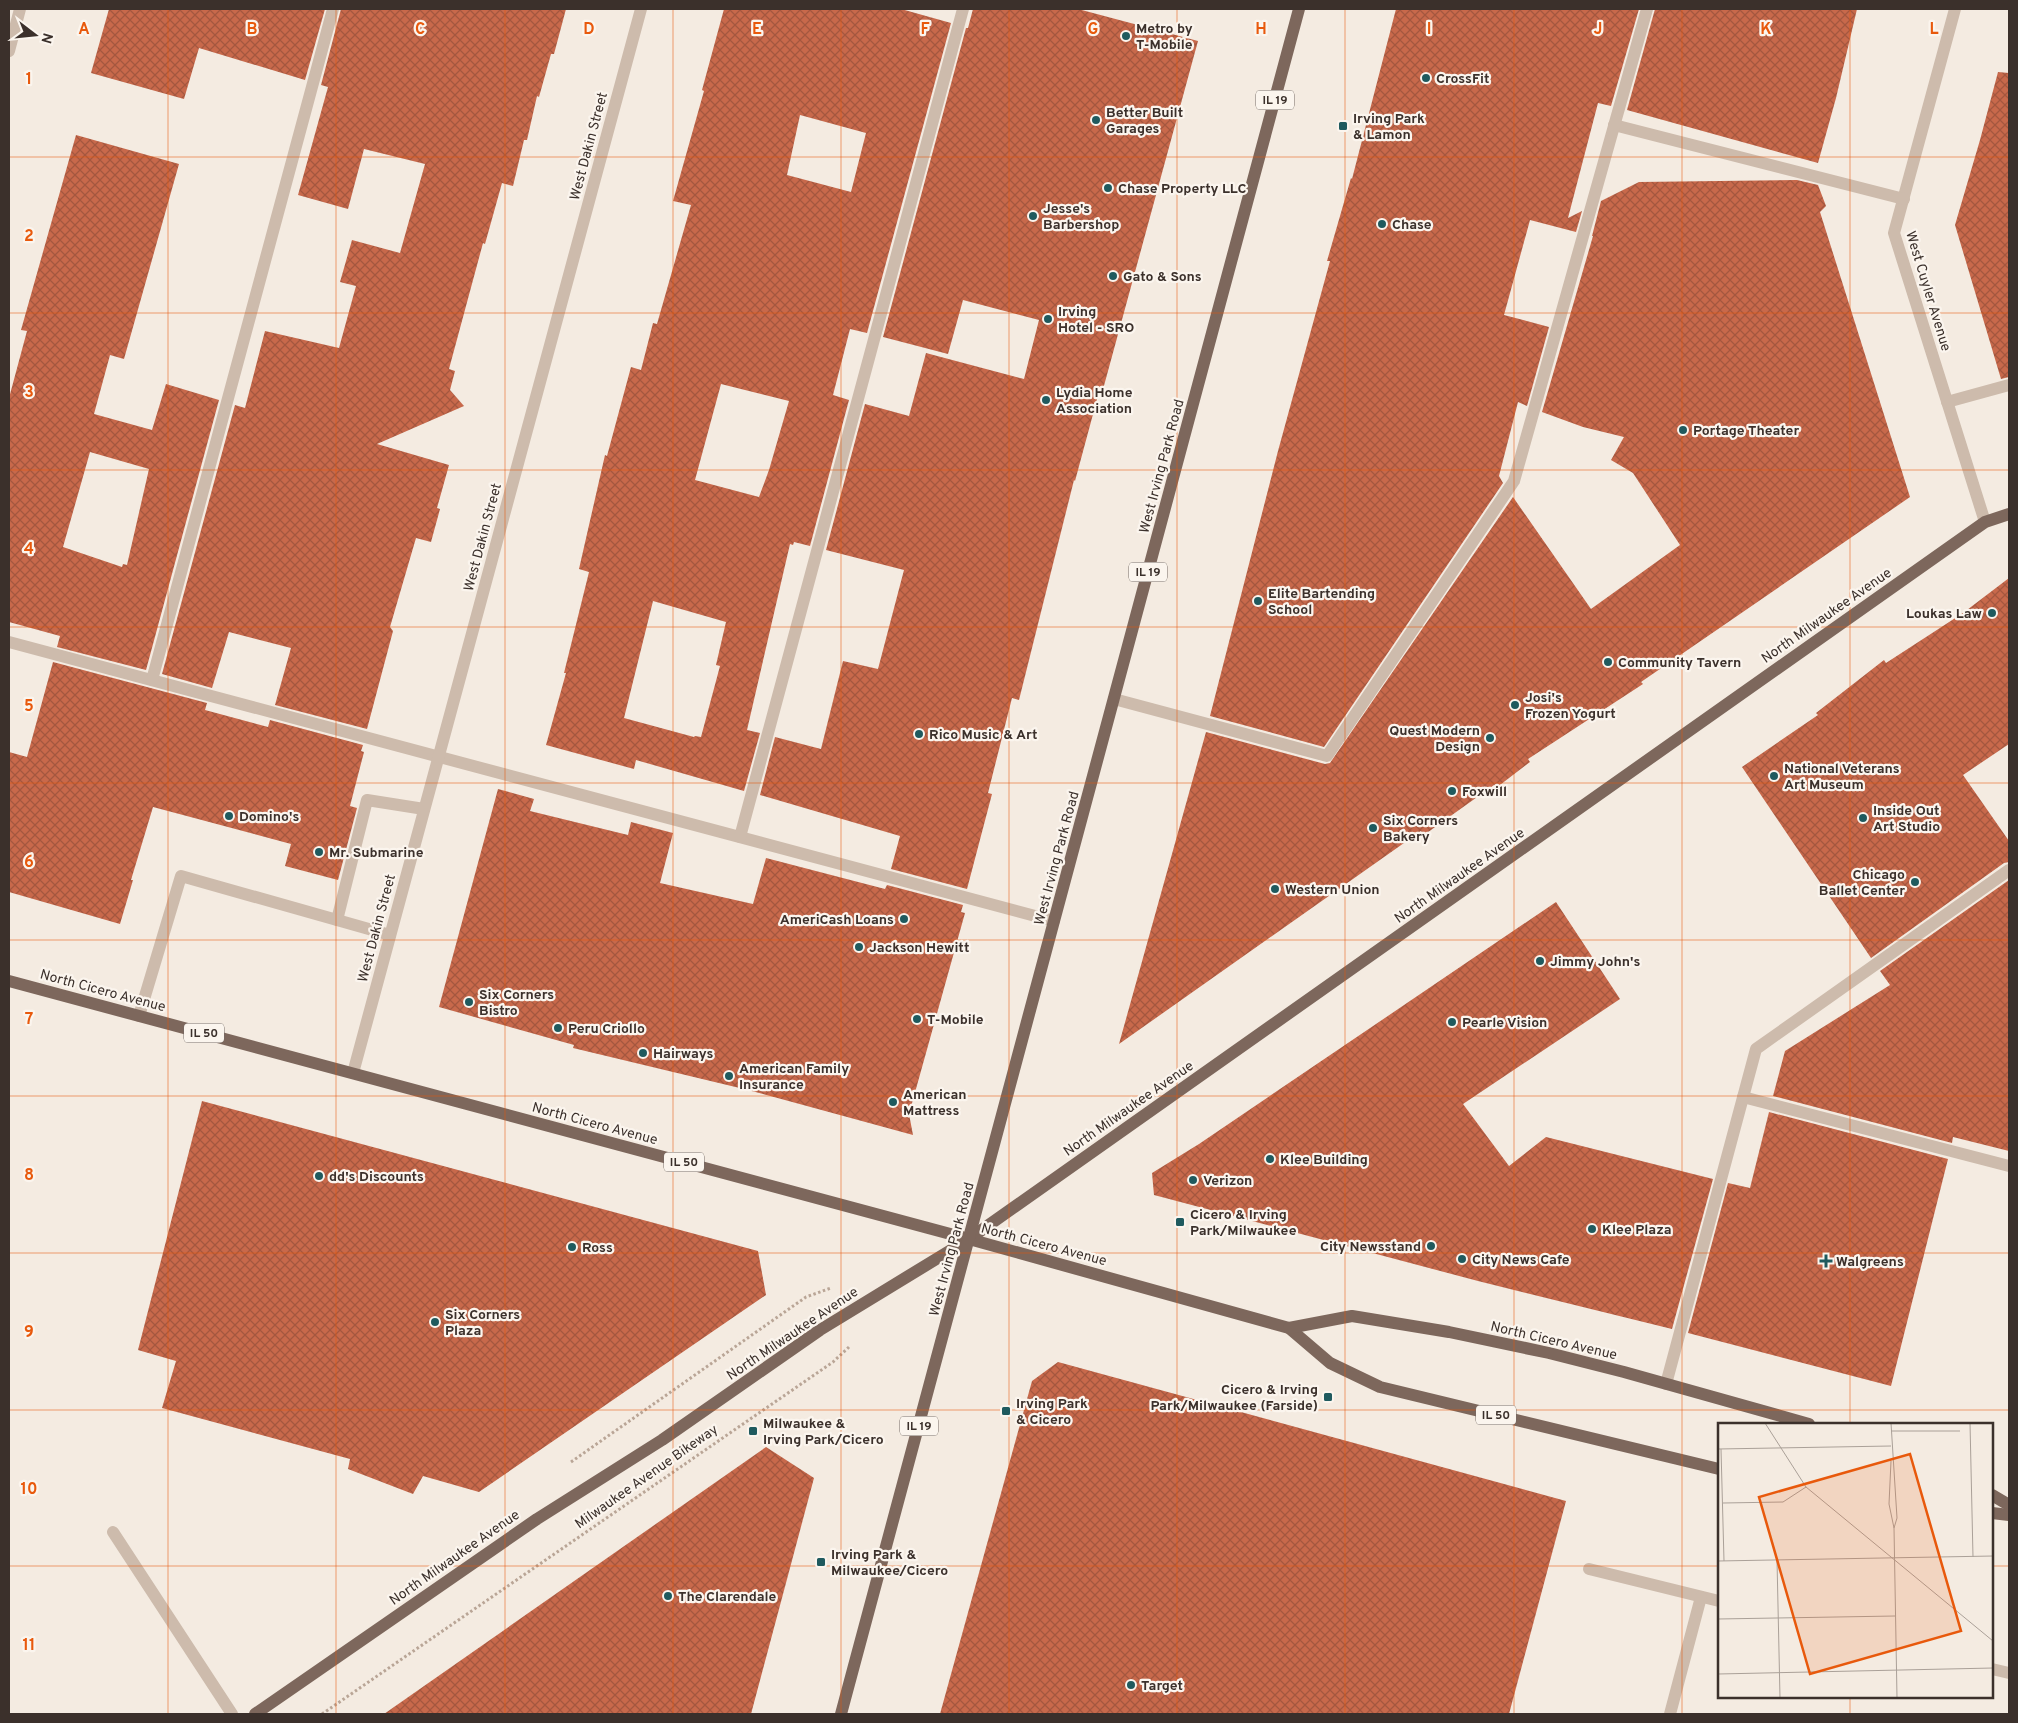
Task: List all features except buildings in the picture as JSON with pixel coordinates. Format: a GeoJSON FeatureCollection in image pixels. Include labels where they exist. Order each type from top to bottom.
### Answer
{"type":"FeatureCollection","features":[{"type":"Feature","properties":{"kind":"main road","name":"West Irving Park Road"},"geometry":{"type":"LineString","coordinates":[[841,1714],[1299,9]]}},
{"type":"Feature","properties":{"kind":"main road","name":"North Milwaukee Avenue"},"geometry":{"type":"LineString","coordinates":[[255,1714],[536,1519],[662,1440],[820,1330],[969,1239],[1984,522],[2009,514]]}},
{"type":"Feature","properties":{"kind":"main road","name":"North Cicero Avenue"},"geometry":{"type":"LineString","coordinates":[[9,981],[969,1239],[1289,1328],[1330,1363],[1380,1387],[1718,1469]]}},
{"type":"Feature","properties":{"kind":"main road","name":"North Cicero Avenue"},"geometry":{"type":"LineString","coordinates":[[1289,1328],[1352,1316],[1449,1332],[1549,1353],[1805,1423]]}},
{"type":"Feature","properties":{"kind":"main road"},"geometry":{"type":"LineString","coordinates":[[1993,1495],[2009,1505]]}},
{"type":"Feature","properties":{"kind":"main road"},"geometry":{"type":"LineString","coordinates":[[1993,1513],[2009,1515]]}},
{"type":"Feature","properties":{"kind":"street"},"geometry":{"type":"LineString","coordinates":[[9,51],[20,9]]}},
{"type":"Feature","properties":{"kind":"street"},"geometry":{"type":"LineString","coordinates":[[152,680],[333,9]]}},
{"type":"Feature","properties":{"kind":"street","name":"West Dakin Street"},"geometry":{"type":"LineString","coordinates":[[353,1073],[641,9]]}},
{"type":"Feature","properties":{"kind":"street"},"geometry":{"type":"LineString","coordinates":[[740,837],[962,9]]}},
{"type":"Feature","properties":{"kind":"street"},"geometry":{"type":"LineString","coordinates":[[1114,699],[1327,756],[1514,481],[1646,9]]}},
{"type":"Feature","properties":{"kind":"street","name":"West Cuyler Avenue"},"geometry":{"type":"LineString","coordinates":[[1955,9],[1894,233],[1984,522]]}},
{"type":"Feature","properties":{"kind":"street"},"geometry":{"type":"LineString","coordinates":[[1614,125],[1904,199]]}},
{"type":"Feature","properties":{"kind":"street"},"geometry":{"type":"LineString","coordinates":[[1947,402],[2009,385]]}},
{"type":"Feature","properties":{"kind":"street"},"geometry":{"type":"LineString","coordinates":[[9,642],[1054,921]]}},
{"type":"Feature","properties":{"kind":"street"},"geometry":{"type":"LineString","coordinates":[[337,920],[367,800],[424,809]]}},
{"type":"Feature","properties":{"kind":"street"},"geometry":{"type":"LineString","coordinates":[[1666,1384],[1756,1049],[2009,870]]}},
{"type":"Feature","properties":{"kind":"street"},"geometry":{"type":"LineString","coordinates":[[139,1016],[181,876],[390,935]]}},
{"type":"Feature","properties":{"kind":"street"},"geometry":{"type":"LineString","coordinates":[[1743,1097],[2009,1166]]}},
{"type":"Feature","properties":{"kind":"street"},"geometry":{"type":"LineString","coordinates":[[113,1532],[232,1714]]}},
{"type":"Feature","properties":{"kind":"street"},"geometry":{"type":"LineString","coordinates":[[1589,1569],[1718,1601]]}},
{"type":"Feature","properties":{"kind":"street"},"geometry":{"type":"LineString","coordinates":[[1670,1714],[1701,1597]]}},
{"type":"Feature","properties":{"kind":"street"},"geometry":{"type":"LineString","coordinates":[[1993,1669],[2009,1673]]}},
{"type":"Feature","properties":{"kind":"path","name":"Milwaukee Avenue Bikeway"},"geometry":{"type":"LineString","coordinates":[[322,1714],[833,1362],[854,1342]]}},
{"type":"Feature","properties":{"kind":"place","name":"Metro by T-Mobile"},"geometry":{"type":"Point","coordinates":[1126,36]}},
{"type":"Feature","properties":{"kind":"place","name":"CrossFit"},"geometry":{"type":"Point","coordinates":[1426,78]}},
{"type":"Feature","properties":{"kind":"place","name":"Better Built Garages"},"geometry":{"type":"Point","coordinates":[1096,120]}},
{"type":"Feature","properties":{"kind":"place","name":"Irving Park & Lamon"},"geometry":{"type":"Point","coordinates":[1343,126]}},
{"type":"Feature","properties":{"kind":"place","name":"Chase Property LLC"},"geometry":{"type":"Point","coordinates":[1108,188]}},
{"type":"Feature","properties":{"kind":"place","name":"Jesse's Barbershop"},"geometry":{"type":"Point","coordinates":[1033,216]}},
{"type":"Feature","properties":{"kind":"place","name":"Chase"},"geometry":{"type":"Point","coordinates":[1382,224]}},
{"type":"Feature","properties":{"kind":"place","name":"Gato & Sons"},"geometry":{"type":"Point","coordinates":[1113,276]}},
{"type":"Feature","properties":{"kind":"place","name":"Irving Hotel - SRO"},"geometry":{"type":"Point","coordinates":[1048,319]}},
{"type":"Feature","properties":{"kind":"place","name":"Lydia Home Association"},"geometry":{"type":"Point","coordinates":[1046,400]}},
{"type":"Feature","properties":{"kind":"place","name":"Portage Theater"},"geometry":{"type":"Point","coordinates":[1683,430]}},
{"type":"Feature","properties":{"kind":"place","name":"Elite Bartending School"},"geometry":{"type":"Point","coordinates":[1258,601]}},
{"type":"Feature","properties":{"kind":"place","name":"Loukas Law"},"geometry":{"type":"Point","coordinates":[1992,613]}},
{"type":"Feature","properties":{"kind":"place","name":"Community Tavern"},"geometry":{"type":"Point","coordinates":[1608,662]}},
{"type":"Feature","properties":{"kind":"place","name":"Josi's Frozen Yogurt"},"geometry":{"type":"Point","coordinates":[1515,705]}},
{"type":"Feature","properties":{"kind":"place","name":"Rico Music & Art"},"geometry":{"type":"Point","coordinates":[919,734]}},
{"type":"Feature","properties":{"kind":"place","name":"Quest Modern Design"},"geometry":{"type":"Point","coordinates":[1490,738]}},
{"type":"Feature","properties":{"kind":"place","name":"National Veterans Art Museum"},"geometry":{"type":"Point","coordinates":[1774,776]}},
{"type":"Feature","properties":{"kind":"place","name":"Foxwill"},"geometry":{"type":"Point","coordinates":[1452,791]}},
{"type":"Feature","properties":{"kind":"place","name":"Domino's"},"geometry":{"type":"Point","coordinates":[229,816]}},
{"type":"Feature","properties":{"kind":"place","name":"Inside Out Art Studio"},"geometry":{"type":"Point","coordinates":[1863,818]}},
{"type":"Feature","properties":{"kind":"place","name":"Six Corners Bakery"},"geometry":{"type":"Point","coordinates":[1373,828]}},
{"type":"Feature","properties":{"kind":"place","name":"Mr. Submarine"},"geometry":{"type":"Point","coordinates":[319,852]}},
{"type":"Feature","properties":{"kind":"place","name":"Chicago Ballet Center"},"geometry":{"type":"Point","coordinates":[1915,882]}},
{"type":"Feature","properties":{"kind":"place","name":"Western Union"},"geometry":{"type":"Point","coordinates":[1275,889]}},
{"type":"Feature","properties":{"kind":"place","name":"AmeriCash Loans"},"geometry":{"type":"Point","coordinates":[904,919]}},
{"type":"Feature","properties":{"kind":"place","name":"Jackson Hewitt"},"geometry":{"type":"Point","coordinates":[859,947]}},
{"type":"Feature","properties":{"kind":"place","name":"Jimmy John's"},"geometry":{"type":"Point","coordinates":[1540,961]}},
{"type":"Feature","properties":{"kind":"place","name":"Six Corners Bistro"},"geometry":{"type":"Point","coordinates":[469,1002]}},
{"type":"Feature","properties":{"kind":"place","name":"T-Mobile"},"geometry":{"type":"Point","coordinates":[917,1019]}},
{"type":"Feature","properties":{"kind":"place","name":"Pearle Vision"},"geometry":{"type":"Point","coordinates":[1452,1022]}},
{"type":"Feature","properties":{"kind":"place","name":"Peru Criollo"},"geometry":{"type":"Point","coordinates":[558,1028]}},
{"type":"Feature","properties":{"kind":"place","name":"Hairways"},"geometry":{"type":"Point","coordinates":[643,1053]}},
{"type":"Feature","properties":{"kind":"place","name":"American Family Insurance"},"geometry":{"type":"Point","coordinates":[729,1076]}},
{"type":"Feature","properties":{"kind":"place","name":"American Mattress"},"geometry":{"type":"Point","coordinates":[893,1102]}},
{"type":"Feature","properties":{"kind":"place","name":"Klee Building"},"geometry":{"type":"Point","coordinates":[1270,1159]}},
{"type":"Feature","properties":{"kind":"place","name":"dd's Discounts"},"geometry":{"type":"Point","coordinates":[319,1176]}},
{"type":"Feature","properties":{"kind":"place","name":"Verizon"},"geometry":{"type":"Point","coordinates":[1193,1180]}},
{"type":"Feature","properties":{"kind":"place","name":"Cicero & Irving Park/Milwaukee"},"geometry":{"type":"Point","coordinates":[1180,1222]}},
{"type":"Feature","properties":{"kind":"place","name":"Klee Plaza"},"geometry":{"type":"Point","coordinates":[1592,1229]}},
{"type":"Feature","properties":{"kind":"place","name":"City Newsstand"},"geometry":{"type":"Point","coordinates":[1431,1246]}},
{"type":"Feature","properties":{"kind":"place","name":"Ross"},"geometry":{"type":"Point","coordinates":[572,1247]}},
{"type":"Feature","properties":{"kind":"place","name":"City News Cafe"},"geometry":{"type":"Point","coordinates":[1462,1259]}},
{"type":"Feature","properties":{"kind":"place","name":"Walgreens"},"geometry":{"type":"Point","coordinates":[1826,1261]}},
{"type":"Feature","properties":{"kind":"place","name":"Six Corners Plaza"},"geometry":{"type":"Point","coordinates":[435,1322]}},
{"type":"Feature","properties":{"kind":"place","name":"Cicero & Irving Park/Milwaukee (Farside)"},"geometry":{"type":"Point","coordinates":[1328,1397]}},
{"type":"Feature","properties":{"kind":"place","name":"Irving Park & Cicero"},"geometry":{"type":"Point","coordinates":[1006,1411]}},
{"type":"Feature","properties":{"kind":"place","name":"Milwaukee & Irving Park/Cicero"},"geometry":{"type":"Point","coordinates":[753,1431]}},
{"type":"Feature","properties":{"kind":"place","name":"Irving Park & Milwaukee/Cicero"},"geometry":{"type":"Point","coordinates":[821,1562]}},
{"type":"Feature","properties":{"kind":"place","name":"The Clarendale"},"geometry":{"type":"Point","coordinates":[668,1596]}},
{"type":"Feature","properties":{"kind":"place","name":"Target"},"geometry":{"type":"Point","coordinates":[1131,1685]}}]}
